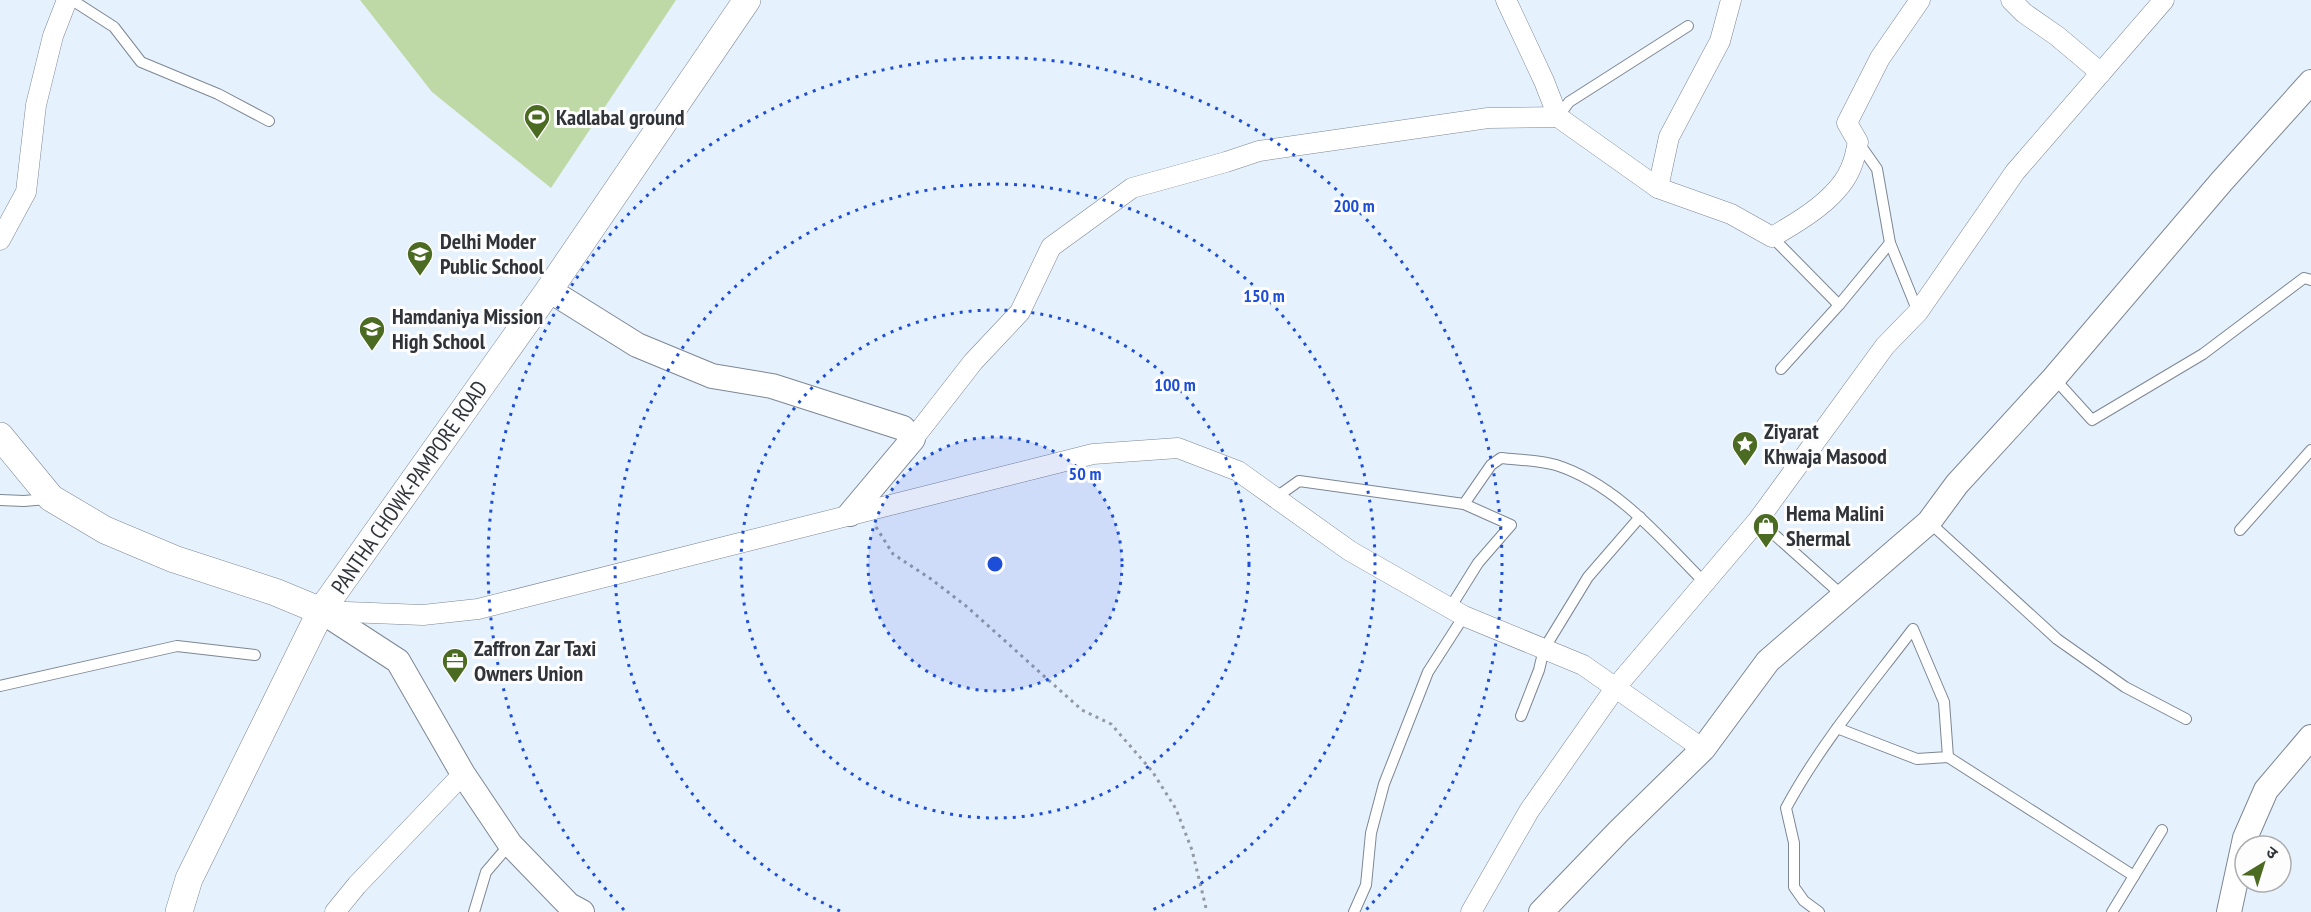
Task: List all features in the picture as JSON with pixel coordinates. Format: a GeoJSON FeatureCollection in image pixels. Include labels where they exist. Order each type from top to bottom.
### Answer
{"type":"FeatureCollection","features":[{"type":"Feature","properties":{"kind":"main road","name":"PANTHA CHOWK-PAMPORE ROAD"},"geometry":{"type":"LineString","coordinates":[[179,912],[189,879],[321,611],[549,290],[747,0]]}},
{"type":"Feature","properties":{"kind":"main road"},"geometry":{"type":"LineString","coordinates":[[0,436],[51,498],[105,530],[174,559],[275,592],[321,611]]}},
{"type":"Feature","properties":{"kind":"street"},"geometry":{"type":"LineString","coordinates":[[0,240],[26,192],[36,105],[53,36],[70,0]]}},
{"type":"Feature","properties":{"kind":"street"},"geometry":{"type":"LineString","coordinates":[[1506,0],[1544,81],[1558,117],[1658,188],[1731,214],[1772,237],[1801,220],[1831,196],[1852,167],[1858,142],[1847,123],[1851,113],[1880,58],[1920,0]]}},
{"type":"Feature","properties":{"kind":"street"},"geometry":{"type":"LineString","coordinates":[[1658,188],[1669,137],[1690,93],[1720,41],[1731,0]]}},
{"type":"Feature","properties":{"kind":"street"},"geometry":{"type":"LineString","coordinates":[[2011,0],[2024,13],[2057,36],[2101,73]]}},
{"type":"Feature","properties":{"kind":"street"},"geometry":{"type":"LineString","coordinates":[[1471,912],[1529,811],[1616,687],[1706,584],[1758,520],[1886,346],[1918,312],[2014,172],[2164,0]]}},
{"type":"Feature","properties":{"kind":"street"},"geometry":{"type":"LineString","coordinates":[[1541,912],[1702,749],[1768,661],[1929,522],[1957,484],[2054,378],[2222,181],[2311,82]]}},
{"type":"Feature","properties":{"kind":"street"},"geometry":{"type":"LineString","coordinates":[[858,512],[973,362],[1020,312],[1051,247],[1132,188],[1259,151],[1488,118],[1558,117]]}},
{"type":"Feature","properties":{"kind":"street"},"geometry":{"type":"LineString","coordinates":[[549,290],[637,345],[712,376],[772,386],[903,428],[913,439]]}},
{"type":"Feature","properties":{"kind":"street"},"geometry":{"type":"LineString","coordinates":[[321,611],[423,615],[478,609],[1093,454],[1178,448],[1238,471],[1350,551],[1457,612],[1583,665],[1702,749]]}},
{"type":"Feature","properties":{"kind":"street"},"geometry":{"type":"LineString","coordinates":[[321,611],[398,661],[463,774],[510,844],[569,905],[582,912]]}},
{"type":"Feature","properties":{"kind":"street"},"geometry":{"type":"LineString","coordinates":[[2229,912],[2245,838],[2265,790],[2311,737]]}},
{"type":"Feature","properties":{"kind":"street"},"geometry":{"type":"LineString","coordinates":[[335,912],[463,774]]}},
{"type":"Feature","properties":{"kind":"lane"},"geometry":{"type":"LineString","coordinates":[[70,0],[114,27],[141,62],[218,94],[269,121]]}},
{"type":"Feature","properties":{"kind":"lane"},"geometry":{"type":"LineString","coordinates":[[1558,117],[1569,102],[1688,26]]}},
{"type":"Feature","properties":{"kind":"lane"},"geometry":{"type":"LineString","coordinates":[[1858,142],[1877,169],[1890,243],[1918,312]]}},
{"type":"Feature","properties":{"kind":"lane"},"geometry":{"type":"LineString","coordinates":[[1772,237],[1839,305]]}},
{"type":"Feature","properties":{"kind":"lane"},"geometry":{"type":"LineString","coordinates":[[1781,369],[1839,305],[1890,243]]}},
{"type":"Feature","properties":{"kind":"lane"},"geometry":{"type":"LineString","coordinates":[[2054,378],[2092,420],[2203,354],[2304,278],[2311,280]]}},
{"type":"Feature","properties":{"kind":"lane"},"geometry":{"type":"LineString","coordinates":[[2240,530],[2311,450]]}},
{"type":"Feature","properties":{"kind":"lane"},"geometry":{"type":"LineString","coordinates":[[1464,504],[1491,465],[1501,458],[1554,465],[1596,482],[1640,517],[1706,584]]}},
{"type":"Feature","properties":{"kind":"lane"},"geometry":{"type":"LineString","coordinates":[[1275,498],[1299,481],[1464,504],[1511,525],[1478,563],[1428,672],[1384,783],[1371,832],[1366,885],[1354,912]]}},
{"type":"Feature","properties":{"kind":"lane"},"geometry":{"type":"LineString","coordinates":[[0,500],[24,501],[51,498]]}},
{"type":"Feature","properties":{"kind":"lane"},"geometry":{"type":"LineString","coordinates":[[1521,716],[1539,670],[1544,649],[1588,578],[1640,517]]}},
{"type":"Feature","properties":{"kind":"lane"},"geometry":{"type":"LineString","coordinates":[[1758,520],[1843,596]]}},
{"type":"Feature","properties":{"kind":"lane"},"geometry":{"type":"LineString","coordinates":[[1929,522],[2057,639],[2125,687],[2186,719]]}},
{"type":"Feature","properties":{"kind":"lane"},"geometry":{"type":"LineString","coordinates":[[1819,912],[1804,901],[1794,888],[1794,843],[1786,808],[1806,771],[1913,628],[1944,702],[1948,757]]}},
{"type":"Feature","properties":{"kind":"lane"},"geometry":{"type":"LineString","coordinates":[[0,686],[177,646],[255,655]]}},
{"type":"Feature","properties":{"kind":"lane"},"geometry":{"type":"LineString","coordinates":[[1838,728],[1917,759],[1948,757],[2134,876]]}},
{"type":"Feature","properties":{"kind":"lane"},"geometry":{"type":"LineString","coordinates":[[2112,912],[2162,830]]}},
{"type":"Feature","properties":{"kind":"lane"},"geometry":{"type":"LineString","coordinates":[[474,912],[486,872],[510,844]]}},
{"type":"Feature","properties":{"kind":"path"},"geometry":{"type":"LineString","coordinates":[[858,512],[893,554],[966,606],[1082,710],[1110,724],[1152,771],[1176,809],[1192,850],[1207,912]]}},
{"type":"Feature","properties":{"kind":"green space","name":"Kadlabal ground"},"geometry":{"type":"Polygon","coordinates":[[[360,0],[676,0],[551,188],[432,92],[360,0]]]}},
{"type":"Feature","properties":{"kind":"place","name":"Kadlabal ground"},"geometry":{"type":"Point","coordinates":[537,140]}},
{"type":"Feature","properties":{"kind":"place","name":"Delhi Moder Public School"},"geometry":{"type":"Point","coordinates":[420,277]}},
{"type":"Feature","properties":{"kind":"place","name":"Hamdaniya Mission High School"},"geometry":{"type":"Point","coordinates":[372,352]}},
{"type":"Feature","properties":{"kind":"place","name":"Ziyarat Khwaja Masood"},"geometry":{"type":"Point","coordinates":[1745,467]}},
{"type":"Feature","properties":{"kind":"place","name":"Hema Malini Shermal"},"geometry":{"type":"Point","coordinates":[1766,549]}},
{"type":"Feature","properties":{"kind":"place","name":"Zaffron Zar Taxi Owners Union"},"geometry":{"type":"Point","coordinates":[455,684]}}]}
